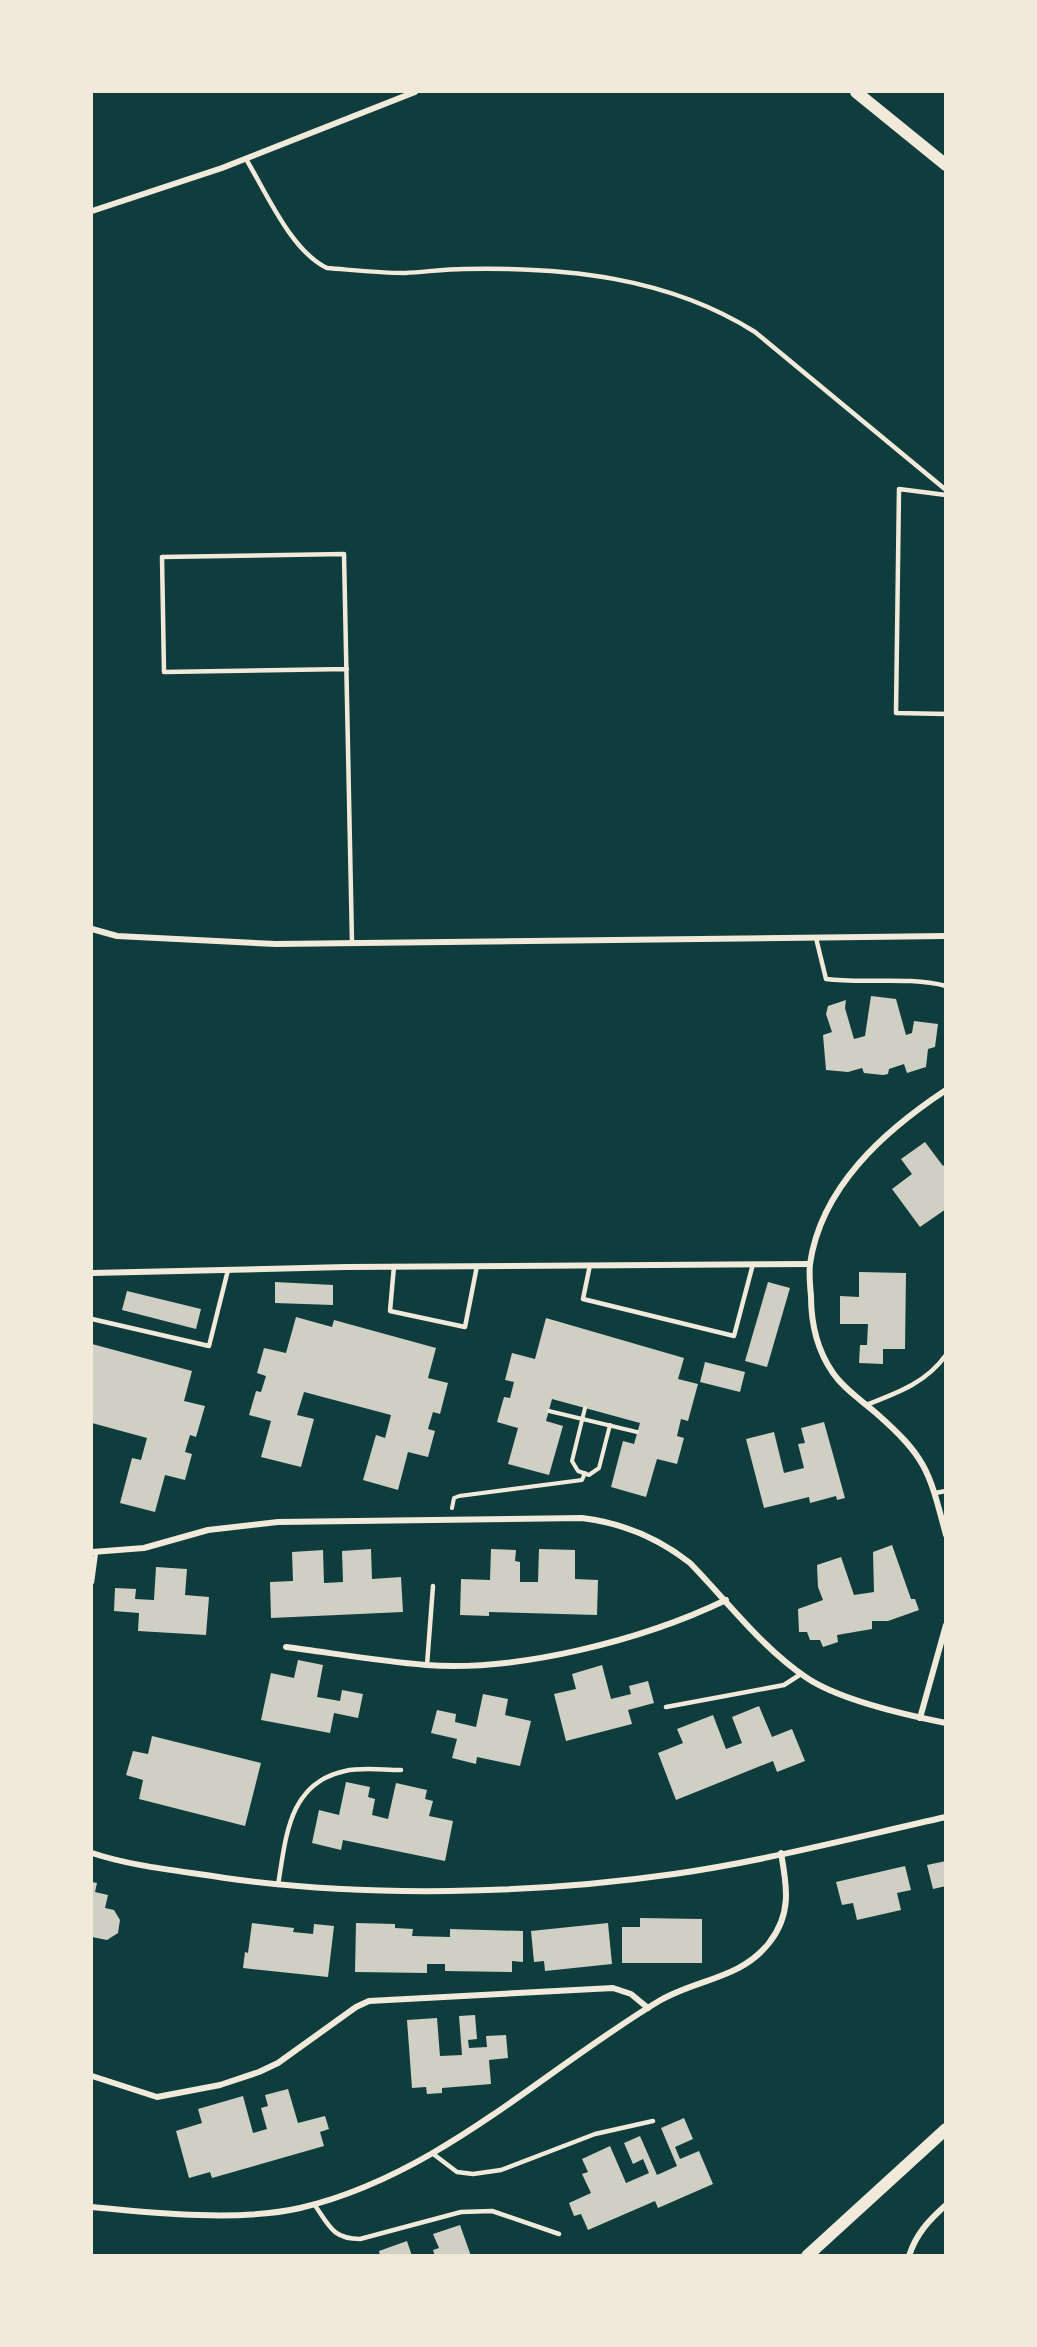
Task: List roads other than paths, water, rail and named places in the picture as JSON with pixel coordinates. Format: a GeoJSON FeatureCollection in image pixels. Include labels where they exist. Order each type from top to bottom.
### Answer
{"type":"FeatureCollection","features":[{"type":"Feature","properties":{"kind":"main road"},"geometry":{"type":"LineString","coordinates":[[856,92],[945,165]]}},
{"type":"Feature","properties":{"kind":"main road"},"geometry":{"type":"LineString","coordinates":[[807,2256],[945,2128]]}},
{"type":"Feature","properties":{"kind":"street"},"geometry":{"type":"LineString","coordinates":[[92,211],[246,159],[416,92]]}},
{"type":"Feature","properties":{"kind":"street"},"geometry":{"type":"LineString","coordinates":[[92,929],[117,936],[276,944],[945,936]]}},
{"type":"Feature","properties":{"kind":"street"},"geometry":{"type":"LineString","coordinates":[[945,1090],[904,1120],[849,1175],[826,1217],[810,1264],[811,1319],[816,1341],[833,1373],[846,1389],[915,1450],[929,1473],[945,1535]]}},
{"type":"Feature","properties":{"kind":"street"},"geometry":{"type":"LineString","coordinates":[[92,1273],[394,1266],[810,1264]]}},
{"type":"Feature","properties":{"kind":"street"},"geometry":{"type":"LineString","coordinates":[[94,1552],[144,1548],[208,1530],[245,1524],[582,1518],[610,1521],[661,1541],[676,1551],[726,1600],[762,1641],[801,1674],[831,1690],[945,1724]]}},
{"type":"Feature","properties":{"kind":"street"},"geometry":{"type":"LineString","coordinates":[[286,1647],[427,1665],[483,1664],[592,1646],[679,1621],[726,1600]]}},
{"type":"Feature","properties":{"kind":"street"},"geometry":{"type":"LineString","coordinates":[[920,1718],[944,1639],[945,1625]]}},
{"type":"Feature","properties":{"kind":"street"},"geometry":{"type":"LineString","coordinates":[[92,1853],[178,1871],[278,1885],[394,1890],[579,1885],[675,1874],[945,1817]]}},
{"type":"Feature","properties":{"kind":"street"},"geometry":{"type":"LineString","coordinates":[[92,2207],[243,2214],[298,2209],[344,2196],[408,2168],[664,1998],[734,1972],[750,1962],[766,1946],[785,1916],[788,1898],[781,1853]]}},
{"type":"Feature","properties":{"kind":"street"},"geometry":{"type":"LineString","coordinates":[[92,2076],[157,2097],[259,2073],[303,2047],[356,2007],[369,2001],[613,1988],[632,1994],[648,2008]]}},
{"type":"Feature","properties":{"kind":"street"},"geometry":{"type":"LineString","coordinates":[[909,2256],[913,2244],[927,2222],[945,2205]]}},
{"type":"Feature","properties":{"kind":"lane"},"geometry":{"type":"LineString","coordinates":[[246,159],[295,241],[318,264],[327,268],[404,273],[465,269],[579,274],[650,285],[726,314],[755,332],[945,490]]}},
{"type":"Feature","properties":{"kind":"lane"},"geometry":{"type":"LineString","coordinates":[[945,495],[899,489],[896,713],[945,714]]}},
{"type":"Feature","properties":{"kind":"lane"},"geometry":{"type":"LineString","coordinates":[[347,669],[164,672],[162,557],[344,554],[347,669],[352,943]]}},
{"type":"Feature","properties":{"kind":"lane"},"geometry":{"type":"LineString","coordinates":[[816,938],[825,980],[912,981],[945,986]]}},
{"type":"Feature","properties":{"kind":"lane"},"geometry":{"type":"LineString","coordinates":[[590,1265],[583,1299],[734,1336],[753,1264]]}},
{"type":"Feature","properties":{"kind":"lane"},"geometry":{"type":"LineString","coordinates":[[394,1266],[390,1311],[465,1327],[477,1266]]}},
{"type":"Feature","properties":{"kind":"lane"},"geometry":{"type":"LineString","coordinates":[[92,1319],[209,1346],[228,1270]]}},
{"type":"Feature","properties":{"kind":"lane"},"geometry":{"type":"LineString","coordinates":[[866,1405],[914,1385],[929,1375],[945,1355]]}},
{"type":"Feature","properties":{"kind":"lane"},"geometry":{"type":"LineString","coordinates":[[935,1493],[945,1491]]}},
{"type":"Feature","properties":{"kind":"lane"},"geometry":{"type":"LineString","coordinates":[[92,1582],[94,1552]]}},
{"type":"Feature","properties":{"kind":"lane"},"geometry":{"type":"LineString","coordinates":[[427,1665],[433,1587]]}},
{"type":"Feature","properties":{"kind":"lane"},"geometry":{"type":"LineString","coordinates":[[666,1707],[784,1685],[801,1674]]}},
{"type":"Feature","properties":{"kind":"lane"},"geometry":{"type":"LineString","coordinates":[[278,1885],[288,1824],[306,1791],[325,1777],[346,1770],[401,1770]]}},
{"type":"Feature","properties":{"kind":"lane"},"geometry":{"type":"LineString","coordinates":[[432,2154],[457,2172],[473,2174],[501,2170],[595,2134],[653,2121]]}},
{"type":"Feature","properties":{"kind":"lane"},"geometry":{"type":"LineString","coordinates":[[314,2204],[335,2234],[344,2239],[360,2239],[461,2212],[492,2211],[559,2234]]}}]}
